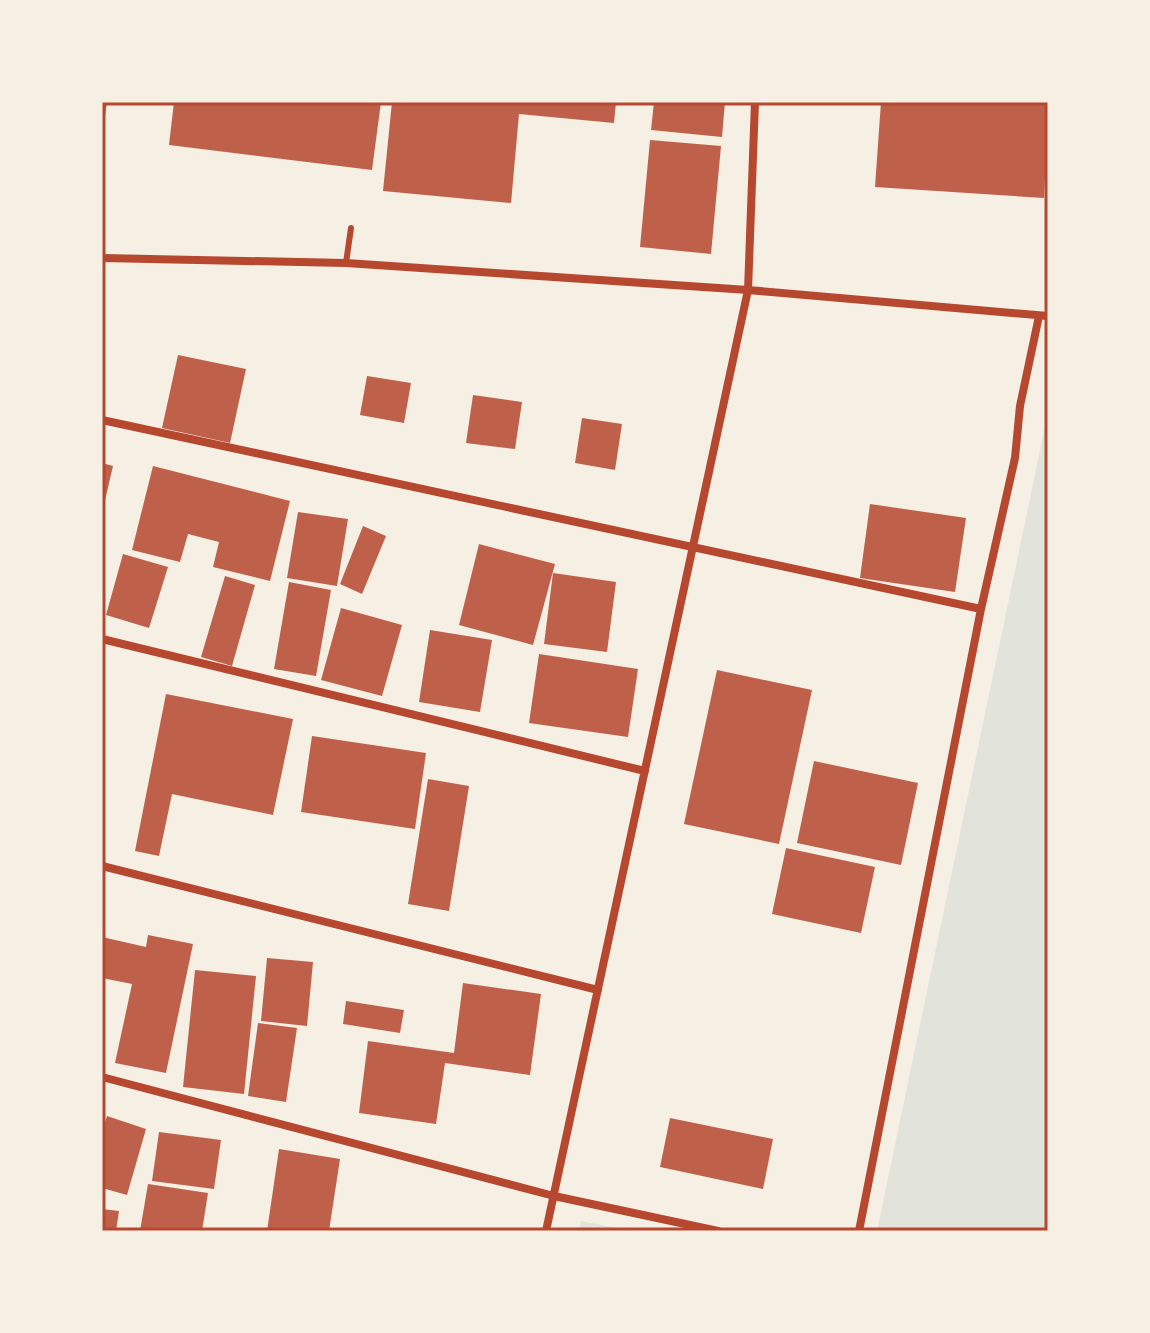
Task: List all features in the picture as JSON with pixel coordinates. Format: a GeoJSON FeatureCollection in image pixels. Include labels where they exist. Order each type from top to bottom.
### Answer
{"type":"FeatureCollection","features":[{"type":"Feature","properties":{"kind":"street"},"geometry":{"type":"LineString","coordinates":[[546,1231],[748,290],[755,102]]}},
{"type":"Feature","properties":{"kind":"street"},"geometry":{"type":"LineString","coordinates":[[102,258],[346,263],[748,290],[1044,316],[1020,406],[1015,458],[981,609],[859,1231]]}},
{"type":"Feature","properties":{"kind":"street"},"geometry":{"type":"LineString","coordinates":[[102,420],[981,609]]}},
{"type":"Feature","properties":{"kind":"street"},"geometry":{"type":"LineString","coordinates":[[102,639],[645,771]]}},
{"type":"Feature","properties":{"kind":"street"},"geometry":{"type":"LineString","coordinates":[[102,866],[598,990]]}},
{"type":"Feature","properties":{"kind":"street"},"geometry":{"type":"LineString","coordinates":[[102,1077],[554,1196],[718,1231]]}},
{"type":"Feature","properties":{"kind":"lane"},"geometry":{"type":"LineString","coordinates":[[346,263],[351,228]]}},
{"type":"Feature","properties":{"kind":"shaded area"},"geometry":{"type":"Polygon","coordinates":[[[1048,412],[1048,1210],[1044,1231],[877,1231],[1048,412]]]}},
{"type":"Feature","properties":{"kind":"shaded area"},"geometry":{"type":"Polygon","coordinates":[[[581,1221],[631,1231],[579,1231],[581,1221]]]}},
{"type":"Feature","properties":{"kind":"building"},"geometry":{"type":"Polygon","coordinates":[[[102,102],[107,102],[104,123],[102,123],[102,102]]]}},
{"type":"Feature","properties":{"kind":"building"},"geometry":{"type":"Polygon","coordinates":[[[174,102],[381,102],[372,170],[169,145],[174,102]]]}},
{"type":"Feature","properties":{"kind":"building"},"geometry":{"type":"Polygon","coordinates":[[[392,102],[616,102],[614,123],[519,114],[511,203],[383,191],[392,102]]]}},
{"type":"Feature","properties":{"kind":"building"},"geometry":{"type":"Polygon","coordinates":[[[654,102],[725,102],[722,137],[651,130],[654,102]]]}},
{"type":"Feature","properties":{"kind":"building"},"geometry":{"type":"Polygon","coordinates":[[[881,102],[1048,102],[1044,198],[875,187],[881,102]]]}},
{"type":"Feature","properties":{"kind":"building"},"geometry":{"type":"Polygon","coordinates":[[[650,140],[721,146],[711,254],[640,247],[650,140]]]}},
{"type":"Feature","properties":{"kind":"building"},"geometry":{"type":"Polygon","coordinates":[[[178,355],[246,369],[230,443],[162,428],[178,355]]]}},
{"type":"Feature","properties":{"kind":"building"},"geometry":{"type":"Polygon","coordinates":[[[367,376],[411,383],[404,423],[360,415],[367,376]]]}},
{"type":"Feature","properties":{"kind":"building"},"geometry":{"type":"Polygon","coordinates":[[[473,395],[522,402],[515,449],[466,443],[473,395]]]}},
{"type":"Feature","properties":{"kind":"building"},"geometry":{"type":"Polygon","coordinates":[[[582,418],[622,424],[615,470],[575,463],[582,418]]]}},
{"type":"Feature","properties":{"kind":"building"},"geometry":{"type":"Polygon","coordinates":[[[102,463],[113,466],[103,509],[102,509],[102,463]]]}},
{"type":"Feature","properties":{"kind":"building"},"geometry":{"type":"Polygon","coordinates":[[[153,466],[290,501],[270,581],[213,567],[219,542],[188,534],[180,562],[132,550],[153,466]]]}},
{"type":"Feature","properties":{"kind":"building"},"geometry":{"type":"Polygon","coordinates":[[[870,504],[966,518],[955,592],[860,578],[870,504]]]}},
{"type":"Feature","properties":{"kind":"building"},"geometry":{"type":"Polygon","coordinates":[[[298,512],[348,519],[337,586],[287,578],[298,512]]]}},
{"type":"Feature","properties":{"kind":"building"},"geometry":{"type":"Polygon","coordinates":[[[363,526],[386,536],[362,594],[340,584],[363,526]]]}},
{"type":"Feature","properties":{"kind":"building"},"geometry":{"type":"Polygon","coordinates":[[[479,544],[555,564],[533,645],[459,625],[479,544]]]}},
{"type":"Feature","properties":{"kind":"building"},"geometry":{"type":"Polygon","coordinates":[[[123,554],[168,567],[149,628],[106,615],[123,554]]]}},
{"type":"Feature","properties":{"kind":"building"},"geometry":{"type":"Polygon","coordinates":[[[553,573],[616,582],[607,652],[544,644],[553,573]]]}},
{"type":"Feature","properties":{"kind":"building"},"geometry":{"type":"Polygon","coordinates":[[[225,576],[255,585],[232,666],[201,657],[225,576]]]}},
{"type":"Feature","properties":{"kind":"building"},"geometry":{"type":"Polygon","coordinates":[[[289,582],[331,590],[316,676],[274,669],[289,582]]]}},
{"type":"Feature","properties":{"kind":"building"},"geometry":{"type":"Polygon","coordinates":[[[341,608],[402,625],[382,696],[321,680],[341,608]]]}},
{"type":"Feature","properties":{"kind":"building"},"geometry":{"type":"Polygon","coordinates":[[[430,630],[492,640],[480,712],[419,702],[430,630]]]}},
{"type":"Feature","properties":{"kind":"building"},"geometry":{"type":"Polygon","coordinates":[[[539,654],[638,669],[628,737],[529,723],[539,654]]]}},
{"type":"Feature","properties":{"kind":"building"},"geometry":{"type":"Polygon","coordinates":[[[717,670],[812,690],[779,844],[684,824],[717,670]]]}},
{"type":"Feature","properties":{"kind":"building"},"geometry":{"type":"Polygon","coordinates":[[[166,694],[293,719],[273,815],[172,794],[159,856],[135,851],[166,694]]]}},
{"type":"Feature","properties":{"kind":"building"},"geometry":{"type":"Polygon","coordinates":[[[312,736],[426,753],[415,829],[301,812],[312,736]]]}},
{"type":"Feature","properties":{"kind":"building"},"geometry":{"type":"Polygon","coordinates":[[[814,761],[918,783],[901,865],[797,843],[814,761]]]}},
{"type":"Feature","properties":{"kind":"building"},"geometry":{"type":"Polygon","coordinates":[[[428,779],[469,786],[449,911],[408,904],[428,779]]]}},
{"type":"Feature","properties":{"kind":"building"},"geometry":{"type":"Polygon","coordinates":[[[786,848],[875,867],[861,933],[772,914],[786,848]]]}},
{"type":"Feature","properties":{"kind":"building"},"geometry":{"type":"Polygon","coordinates":[[[148,935],[193,944],[166,1073],[115,1063],[132,984],[102,978],[102,937],[146,947],[148,935]]]}},
{"type":"Feature","properties":{"kind":"building"},"geometry":{"type":"Polygon","coordinates":[[[267,958],[313,962],[307,1026],[261,1021],[267,958]]]}},
{"type":"Feature","properties":{"kind":"building"},"geometry":{"type":"Polygon","coordinates":[[[195,970],[256,976],[244,1094],[183,1087],[195,970]]]}},
{"type":"Feature","properties":{"kind":"building"},"geometry":{"type":"Polygon","coordinates":[[[463,983],[541,994],[530,1075],[445,1063],[436,1124],[359,1113],[368,1041],[454,1053],[463,983]]]}},
{"type":"Feature","properties":{"kind":"building"},"geometry":{"type":"Polygon","coordinates":[[[346,1001],[404,1010],[400,1033],[343,1024],[346,1001]]]}},
{"type":"Feature","properties":{"kind":"building"},"geometry":{"type":"Polygon","coordinates":[[[258,1023],[297,1028],[286,1102],[248,1096],[258,1023]]]}},
{"type":"Feature","properties":{"kind":"building"},"geometry":{"type":"Polygon","coordinates":[[[107,1116],[146,1129],[127,1195],[102,1188],[102,1131],[107,1116]]]}},
{"type":"Feature","properties":{"kind":"building"},"geometry":{"type":"Polygon","coordinates":[[[670,1118],[773,1139],[763,1189],[660,1167],[670,1118]]]}},
{"type":"Feature","properties":{"kind":"building"},"geometry":{"type":"Polygon","coordinates":[[[159,1132],[221,1140],[214,1189],[152,1181],[159,1132]]]}},
{"type":"Feature","properties":{"kind":"building"},"geometry":{"type":"Polygon","coordinates":[[[279,1149],[340,1159],[329,1231],[267,1231],[279,1149]]]}},
{"type":"Feature","properties":{"kind":"building"},"geometry":{"type":"Polygon","coordinates":[[[148,1184],[208,1193],[202,1231],[140,1231],[148,1184]]]}},
{"type":"Feature","properties":{"kind":"building"},"geometry":{"type":"Polygon","coordinates":[[[102,1209],[119,1211],[116,1231],[102,1231],[102,1209]]]}}]}
